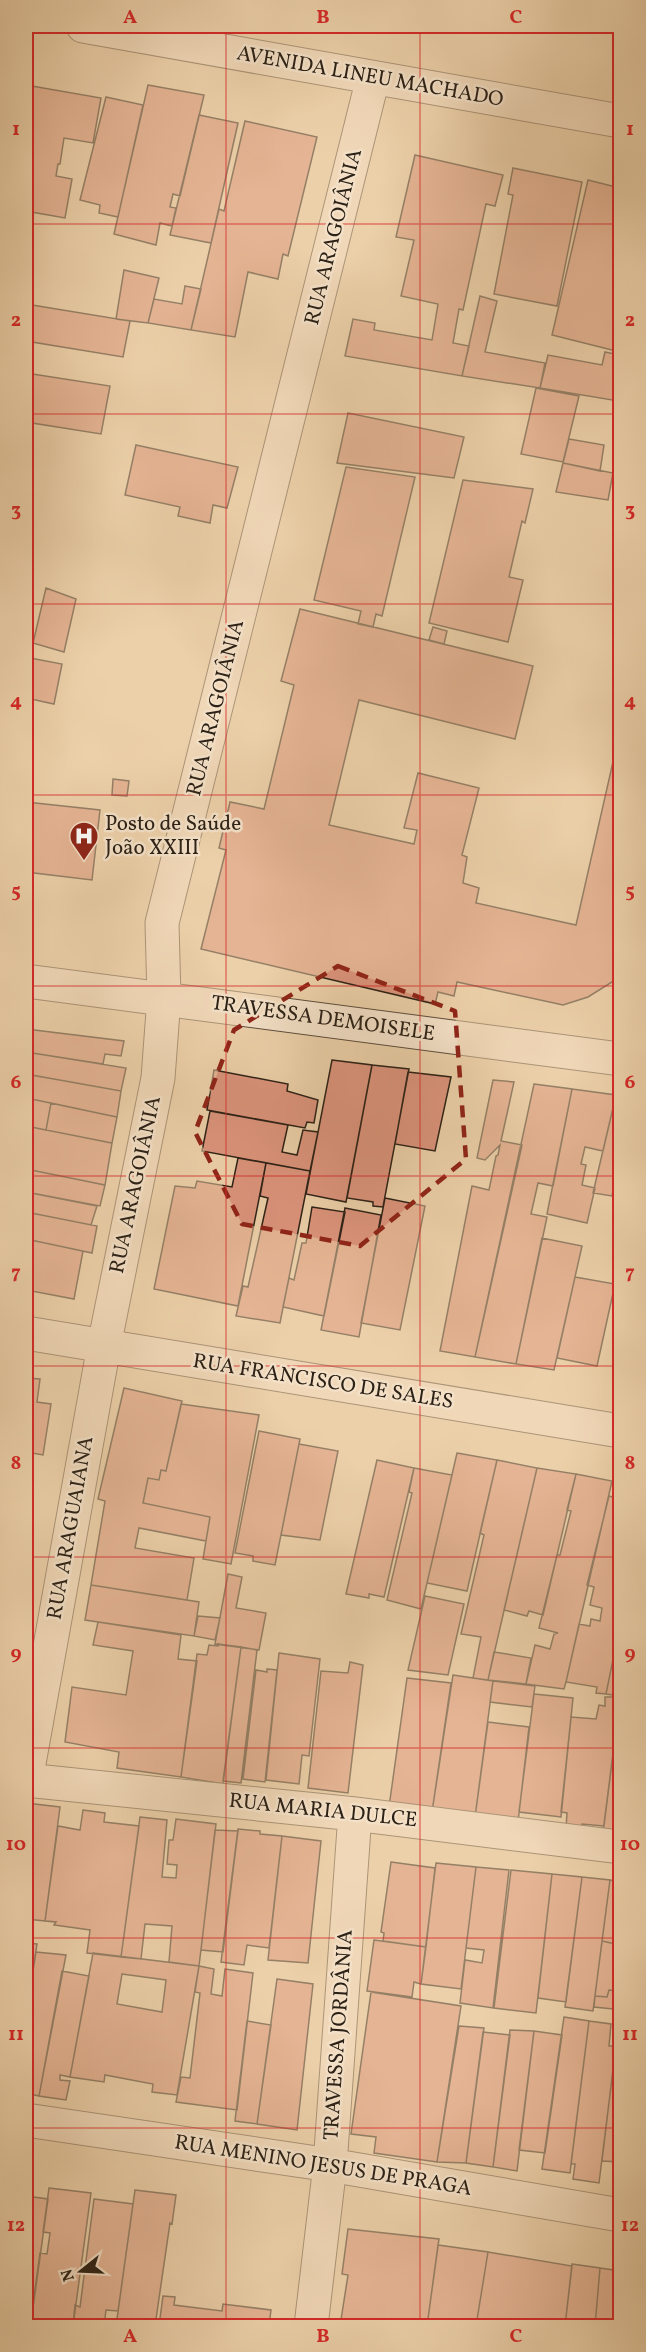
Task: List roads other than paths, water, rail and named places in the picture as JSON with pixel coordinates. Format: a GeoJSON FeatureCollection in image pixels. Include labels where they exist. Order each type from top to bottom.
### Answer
{"type":"FeatureCollection","features":[{"type":"Feature","properties":{"kind":"street","name":"AVENIDA LINEU MACHADO"},"geometry":{"type":"LineString","coordinates":[[83,26],[621,121]]}},
{"type":"Feature","properties":{"kind":"street","name":"RUA ARAGOIÂNIA"},"geometry":{"type":"LineString","coordinates":[[104,1346],[158,1078],[164,998],[162,923],[373,78]]}},
{"type":"Feature","properties":{"kind":"street","name":"TRAVESSA DEMOISELE"},"geometry":{"type":"LineString","coordinates":[[26,981],[621,1059]]}},
{"type":"Feature","properties":{"kind":"street","name":"RUA FRANCISCO DE SALES"},"geometry":{"type":"LineString","coordinates":[[26,1333],[621,1431]]}},
{"type":"Feature","properties":{"kind":"street","name":"RUA ARAGUAIANA"},"geometry":{"type":"LineString","coordinates":[[26,1780],[104,1346]]}},
{"type":"Feature","properties":{"kind":"street","name":"RUA MARIA DULCE"},"geometry":{"type":"LineString","coordinates":[[26,1780],[356,1814],[621,1847]]}},
{"type":"Feature","properties":{"kind":"street","name":"TRAVESSA JORDÂNIA"},"geometry":{"type":"LineString","coordinates":[[311,2326],[330,2164],[356,1814]]}},
{"type":"Feature","properties":{"kind":"street","name":"RUA MENINO JESUS DE PRAGA"},"geometry":{"type":"LineString","coordinates":[[26,2120],[330,2164],[621,2215]]}},
{"type":"Feature","properties":{"kind":"place","name":"Posto de Saúde João XXIII"},"geometry":{"type":"Point","coordinates":[84,862]}}]}
